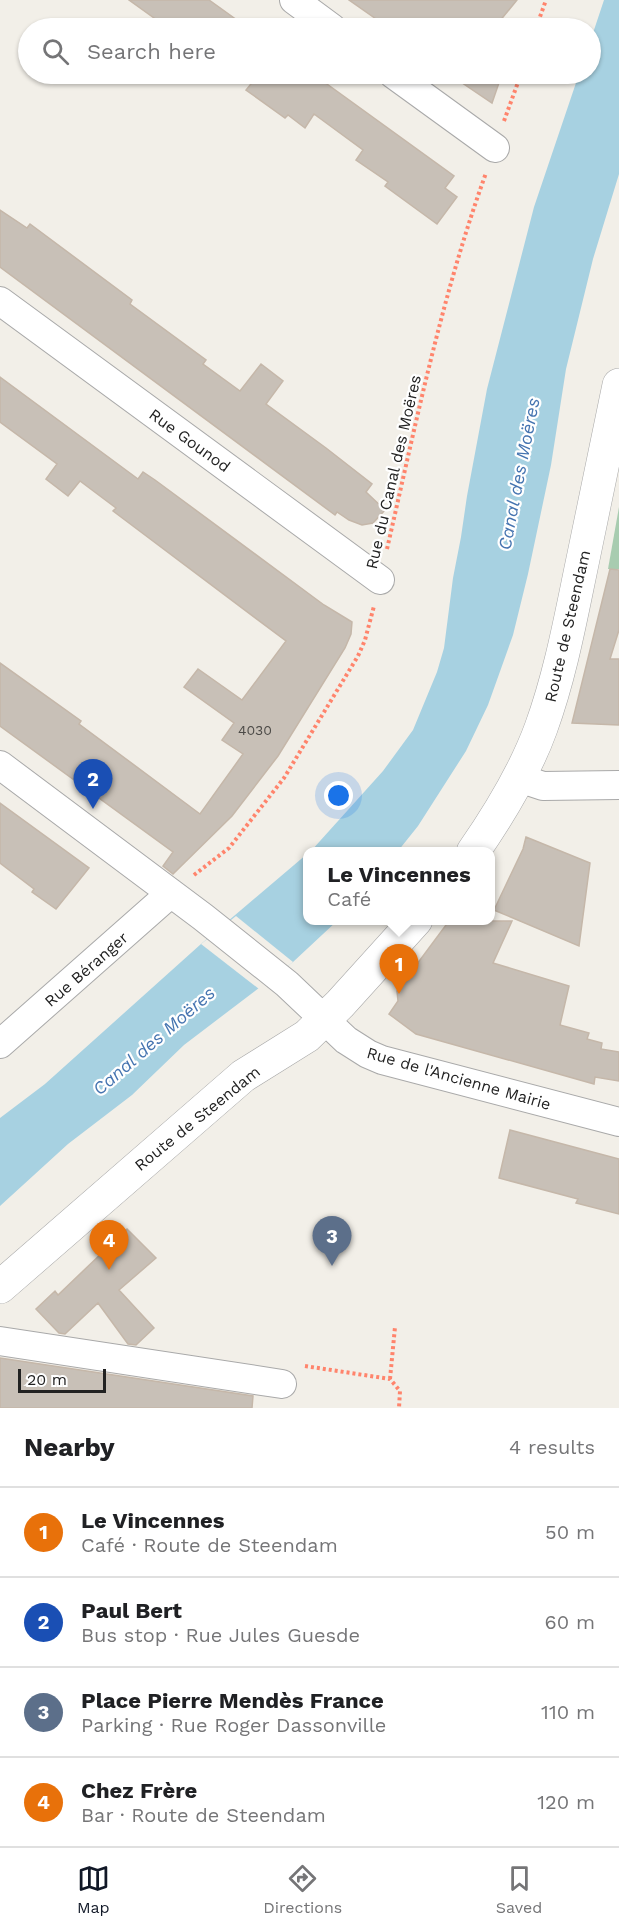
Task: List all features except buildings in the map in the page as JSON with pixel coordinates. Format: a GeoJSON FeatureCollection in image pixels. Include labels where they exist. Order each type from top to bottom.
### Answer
{"type":"FeatureCollection","features":[{"type":"Feature","properties":{"kind":"street"},"geometry":{"type":"LineString","coordinates":[[294,0],[318,18]]}},
{"type":"Feature","properties":{"kind":"street"},"geometry":{"type":"LineString","coordinates":[[407,84],[495,148]]}},
{"type":"Feature","properties":{"kind":"street","name":"Rue Gounod"},"geometry":{"type":"LineString","coordinates":[[0,301],[380,580]]}},
{"type":"Feature","properties":{"kind":"street","name":"Route de Steendam"},"geometry":{"type":"LineString","coordinates":[[477,847],[519,778],[542,726],[557,678],[619,385]]}},
{"type":"Feature","properties":{"kind":"street","name":"Rue de l'Ancienne Mairie"},"geometry":{"type":"LineString","coordinates":[[0,765],[203,917],[287,984],[346,1041],[368,1054],[619,1122]]}},
{"type":"Feature","properties":{"kind":"street"},"geometry":{"type":"LineString","coordinates":[[519,778],[543,786],[619,785]]}},
{"type":"Feature","properties":{"kind":"street","name":"Rue Béranger"},"geometry":{"type":"LineString","coordinates":[[0,1044],[171,893]]}},
{"type":"Feature","properties":{"kind":"street","name":"Route de Steendam"},"geometry":{"type":"LineString","coordinates":[[0,1287],[236,1082],[301,1040],[324,1020],[412,925]]}},
{"type":"Feature","properties":{"kind":"street"},"geometry":{"type":"LineString","coordinates":[[0,1341],[282,1384]]}},
{"type":"Feature","properties":{"kind":"path"},"geometry":{"type":"LineString","coordinates":[[540,18],[546,0]]}},
{"type":"Feature","properties":{"kind":"path","name":"Rue du Canal des Moëres"},"geometry":{"type":"LineString","coordinates":[[171,893],[229,848],[284,778],[354,663],[365,640],[444,305],[456,261],[517,84]]}},
{"type":"Feature","properties":{"kind":"path"},"geometry":{"type":"LineString","coordinates":[[390,1379],[395,1327]]}},
{"type":"Feature","properties":{"kind":"path"},"geometry":{"type":"LineString","coordinates":[[282,1384],[294,1364],[390,1379],[400,1391],[399,1408]]}},
{"type":"Feature","properties":{"kind":"green space"},"geometry":{"type":"Polygon","coordinates":[[[619,507],[619,569],[608,569],[619,507]]]}},
{"type":"Feature","properties":{"kind":"water","name":"Canal des Moëres"},"geometry":{"type":"Polygon","coordinates":[[[604,0],[619,0],[619,174],[593,259],[566,369],[551,465],[513,635],[488,705],[466,751],[418,826],[401,847],[315,847],[383,771],[413,730],[437,672],[444,648],[453,578],[487,389],[534,207],[576,84],[601,84],[601,18],[598,18],[604,0]]]}},
{"type":"Feature","properties":{"kind":"water","name":"Canal des Moëres"},"geometry":{"type":"Polygon","coordinates":[[[303,857],[303,925],[333,925],[293,962],[184,1045],[132,1095],[68,1144],[0,1206],[0,1118],[45,1084],[201,944],[303,857]]]}},
{"type":"Feature","properties":{"kind":"pier"},"geometry":{"type":"Polygon","coordinates":[[[236,916],[293,962],[259,989],[201,944],[236,916]]]}},
{"type":"Feature","properties":{"kind":"place","name":"Paul Bert"},"geometry":{"type":"Point","coordinates":[93,809]}},
{"type":"Feature","properties":{"kind":"place","name":"Le Vincennes"},"geometry":{"type":"Point","coordinates":[399,994]}},
{"type":"Feature","properties":{"kind":"place","name":"Place Pierre Mendès France"},"geometry":{"type":"Point","coordinates":[332,1266]}},
{"type":"Feature","properties":{"kind":"place","name":"Chez Frère"},"geometry":{"type":"Point","coordinates":[109,1270]}}]}
